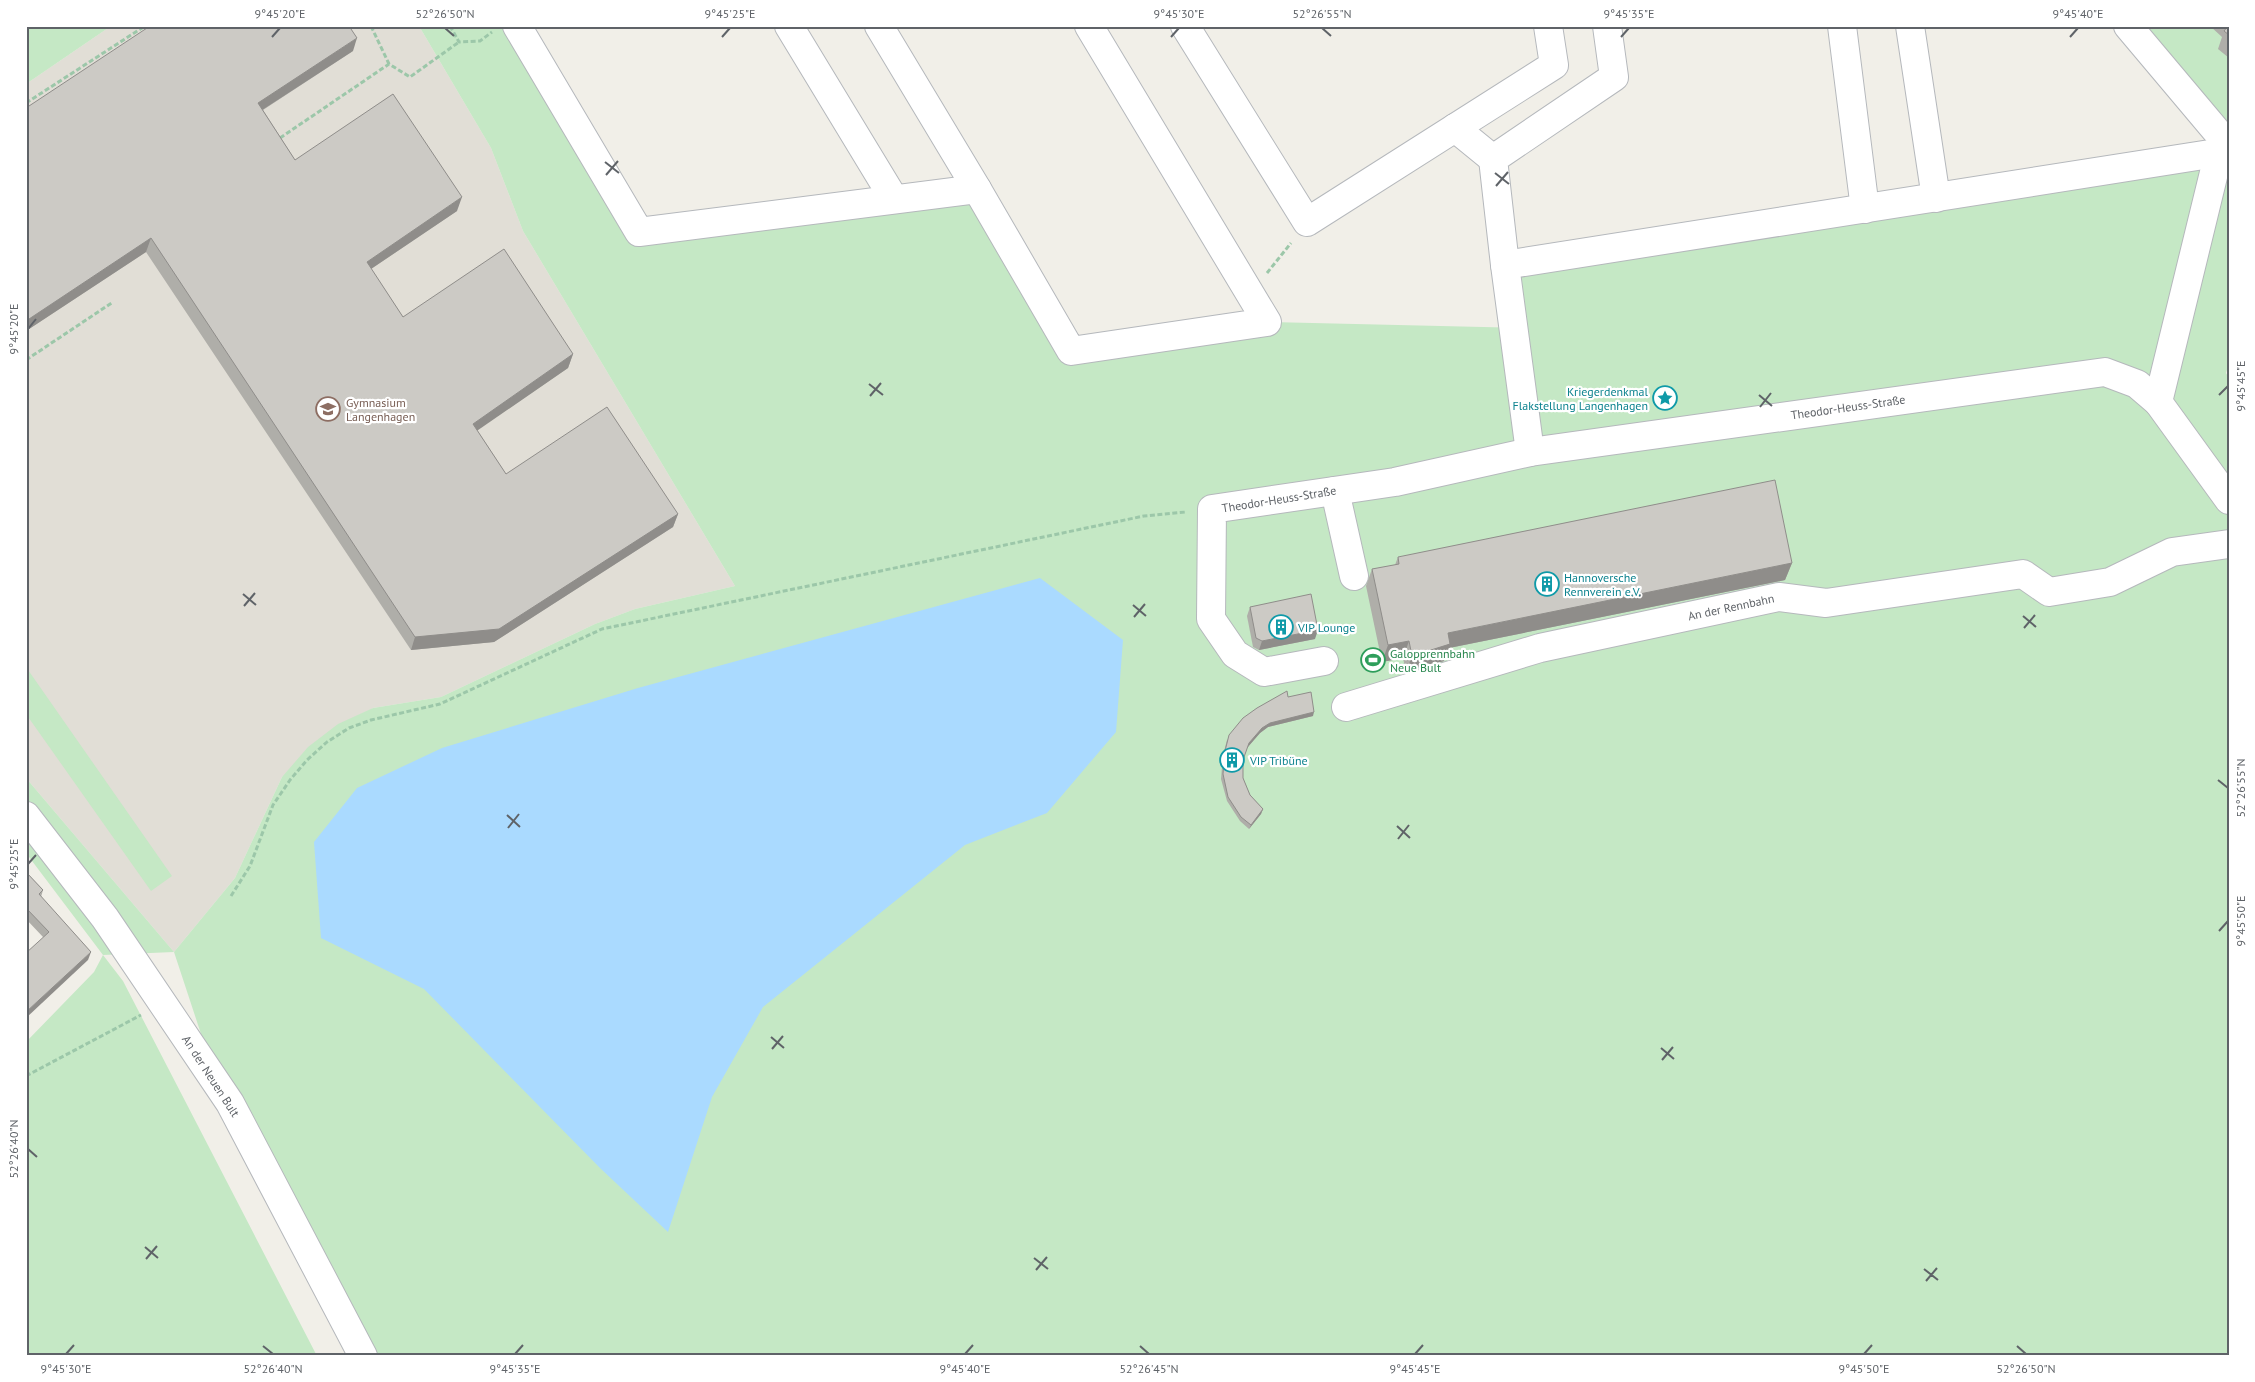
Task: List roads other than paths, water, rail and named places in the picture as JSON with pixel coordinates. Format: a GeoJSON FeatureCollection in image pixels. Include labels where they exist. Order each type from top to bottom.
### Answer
{"type":"FeatureCollection","features":[{"type":"Feature","properties":{"kind":"lane"},"geometry":{"type":"LineString","coordinates":[[789,26],[894,199]]}},
{"type":"Feature","properties":{"kind":"lane"},"geometry":{"type":"LineString","coordinates":[[879,26],[1071,351],[1268,322],[1089,26]]}},
{"type":"Feature","properties":{"kind":"lane"},"geometry":{"type":"LineString","coordinates":[[1185,26],[1307,222],[1554,65],[1548,26]]}},
{"type":"Feature","properties":{"kind":"lane"},"geometry":{"type":"LineString","coordinates":[[1493,159],[1614,76],[1607,26]]}},
{"type":"Feature","properties":{"kind":"lane"},"geometry":{"type":"LineString","coordinates":[[1842,26],[1865,209]]}},
{"type":"Feature","properties":{"kind":"lane"},"geometry":{"type":"LineString","coordinates":[[1910,26],[1936,198]]}},
{"type":"Feature","properties":{"kind":"lane"},"geometry":{"type":"LineString","coordinates":[[2128,26],[2226,150]]}},
{"type":"Feature","properties":{"kind":"lane"},"geometry":{"type":"LineString","coordinates":[[505,29],[639,232],[977,189]]}},
{"type":"Feature","properties":{"kind":"lane"},"geometry":{"type":"LineString","coordinates":[[1456,128],[1493,159],[1530,452]]}},
{"type":"Feature","properties":{"kind":"lane"},"geometry":{"type":"LineString","coordinates":[[1505,265],[1936,198],[2226,150]]}},
{"type":"Feature","properties":{"kind":"lane"},"geometry":{"type":"LineString","coordinates":[[2158,402],[2226,150]]}},
{"type":"Feature","properties":{"kind":"lane","name":"Theodor-Heuss-Straße"},"geometry":{"type":"LineString","coordinates":[[1324,661],[1264,672],[1235,654],[1211,618],[1212,509],[1395,482],[1530,452],[2105,372],[2138,384],[2158,402],[2229,500]]}},
{"type":"Feature","properties":{"kind":"lane"},"geometry":{"type":"LineString","coordinates":[[1335,491],[1354,576]]}},
{"type":"Feature","properties":{"kind":"lane","name":"An der Rennbahn"},"geometry":{"type":"LineString","coordinates":[[1346,707],[1540,648],[1779,597],[1826,603],[2023,574],[2049,592],[2110,582],[2172,552],[2229,544]]}},
{"type":"Feature","properties":{"kind":"lane","name":"An der Neuen Bult"},"geometry":{"type":"LineString","coordinates":[[26,816],[105,918],[230,1102],[363,1356]]}},
{"type":"Feature","properties":{"kind":"water"},"geometry":{"type":"Polygon","coordinates":[[[1040,578],[1123,640],[1116,732],[1047,813],[965,845],[763,1007],[712,1097],[668,1232],[600,1168],[424,989],[321,938],[314,842],[357,788],[442,748],[638,688],[1040,578]]]}},
{"type":"Feature","properties":{"kind":"place","name":"Kriegerdenkmal Flakstellung Langenhagen"},"geometry":{"type":"Point","coordinates":[1665,398]}},
{"type":"Feature","properties":{"kind":"place","name":"Gymnasium Langenhagen"},"geometry":{"type":"Point","coordinates":[328,409]}},
{"type":"Feature","properties":{"kind":"place","name":"Hannoversche Rennverein e.V."},"geometry":{"type":"Point","coordinates":[1547,584]}},
{"type":"Feature","properties":{"kind":"place","name":"VIP Lounge"},"geometry":{"type":"Point","coordinates":[1281,627]}},
{"type":"Feature","properties":{"kind":"place","name":"Galopprennbahn Neue Bult"},"geometry":{"type":"Point","coordinates":[1373,660]}},
{"type":"Feature","properties":{"kind":"place","name":"VIP Tribüne"},"geometry":{"type":"Point","coordinates":[1232,760]}}]}
